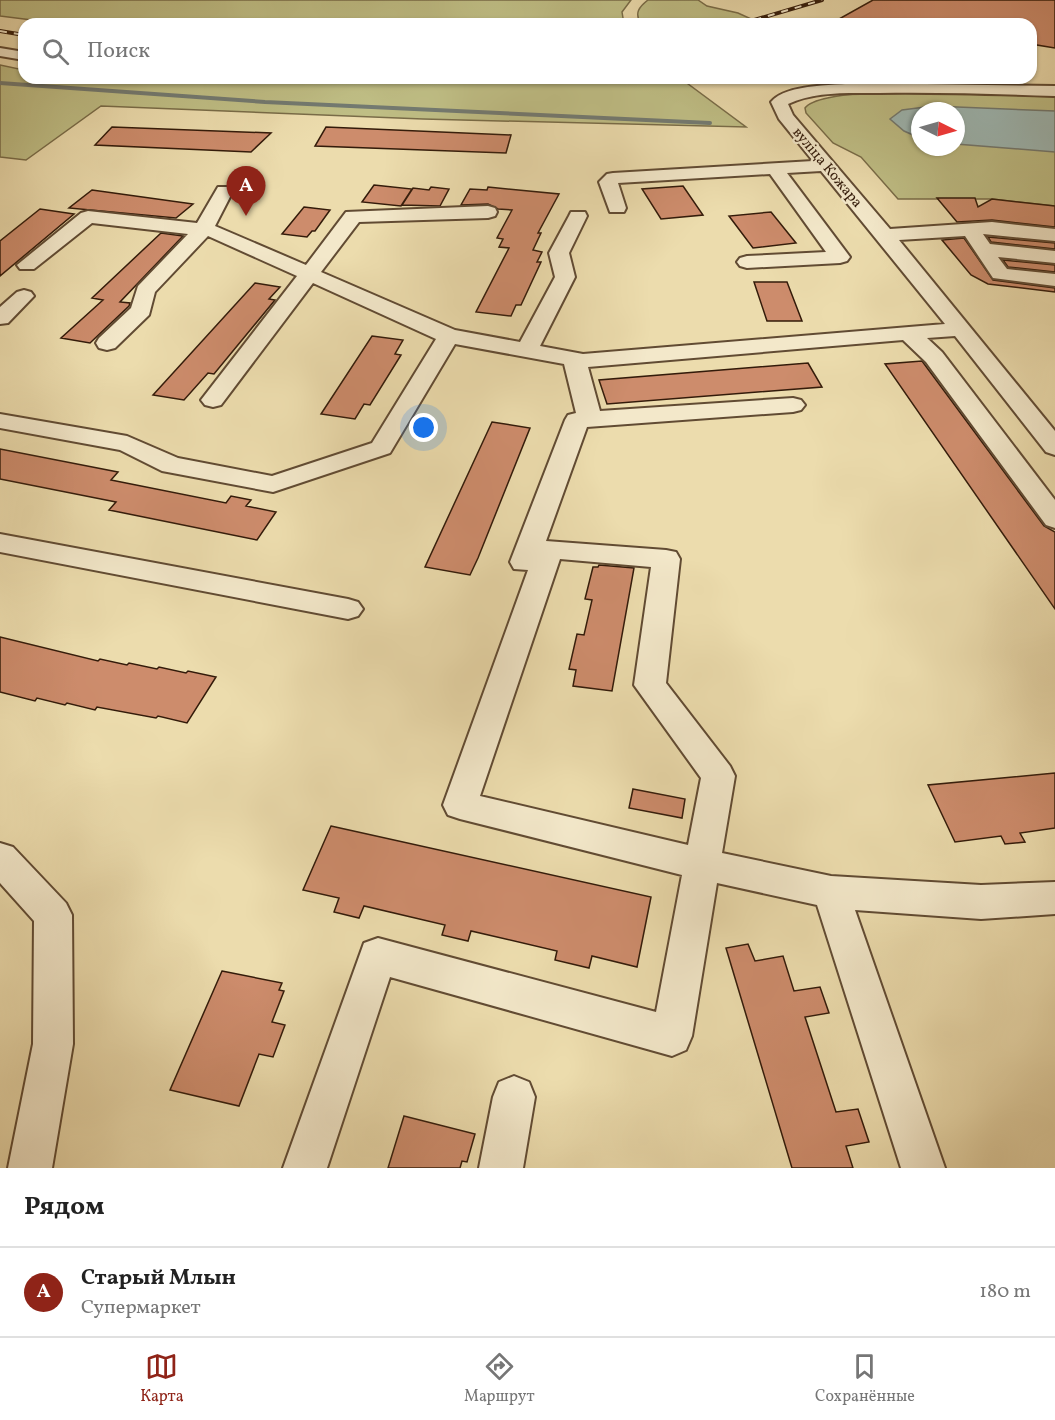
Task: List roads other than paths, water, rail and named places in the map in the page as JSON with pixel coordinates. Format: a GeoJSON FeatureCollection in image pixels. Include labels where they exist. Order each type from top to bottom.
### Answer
{"type":"FeatureCollection","features":[{"type":"Feature","properties":{"kind":"street"},"geometry":{"type":"LineString","coordinates":[[0,52],[18,55]]}},
{"type":"Feature","properties":{"kind":"street","name":"вуліца Кожара"},"geometry":{"type":"LineString","coordinates":[[1055,91],[885,88],[788,95],[780,99],[779,104],[784,116],[885,235],[1055,447]]}},
{"type":"Feature","properties":{"kind":"street"},"geometry":{"type":"LineString","coordinates":[[617,208],[608,182],[613,178],[826,165]]}},
{"type":"Feature","properties":{"kind":"street"},"geometry":{"type":"LineString","coordinates":[[747,262],[840,257],[775,168]]}},
{"type":"Feature","properties":{"kind":"street"},"geometry":{"type":"LineString","coordinates":[[107,344],[141,310],[146,290],[204,229],[224,191]]}},
{"type":"Feature","properties":{"kind":"street"},"geometry":{"type":"LineString","coordinates":[[213,400],[353,216],[488,212]]}},
{"type":"Feature","properties":{"kind":"street"},"geometry":{"type":"LineString","coordinates":[[526,350],[565,277],[559,253],[578,216]]}},
{"type":"Feature","properties":{"kind":"street"},"geometry":{"type":"LineString","coordinates":[[27,265],[88,217],[204,229],[449,336],[583,361],[960,329]]}},
{"type":"Feature","properties":{"kind":"street"},"geometry":{"type":"LineString","coordinates":[[885,235],[970,229],[992,218],[1055,235]]}},
{"type":"Feature","properties":{"kind":"street"},"geometry":{"type":"LineString","coordinates":[[970,229],[1000,274],[1055,280]]}},
{"type":"Feature","properties":{"kind":"street"},"geometry":{"type":"LineString","coordinates":[[983,249],[1055,256]]}},
{"type":"Feature","properties":{"kind":"street"},"geometry":{"type":"LineString","coordinates":[[0,318],[24,296]]}},
{"type":"Feature","properties":{"kind":"street"},"geometry":{"type":"LineString","coordinates":[[908,333],[934,357],[1055,519]]}},
{"type":"Feature","properties":{"kind":"street"},"geometry":{"type":"LineString","coordinates":[[0,421],[127,444],[171,465],[273,484],[381,448],[449,336]]}},
{"type":"Feature","properties":{"kind":"street"},"geometry":{"type":"LineString","coordinates":[[574,359],[590,419]]}},
{"type":"Feature","properties":{"kind":"street"},"geometry":{"type":"LineString","coordinates":[[524,562],[577,420],[793,405]]}},
{"type":"Feature","properties":{"kind":"street"},"geometry":{"type":"LineString","coordinates":[[0,543],[348,609]]}},
{"type":"Feature","properties":{"kind":"street"},"geometry":{"type":"LineString","coordinates":[[304,1168],[378,956],[672,1036],[702,864],[718,776],[650,685],[666,559],[550,549],[460,805],[702,864],[831,892],[981,902],[1055,898]]}},
{"type":"Feature","properties":{"kind":"street"},"geometry":{"type":"LineString","coordinates":[[0,858],[53,915],[53,1044],[30,1168]]}},
{"type":"Feature","properties":{"kind":"street"},"geometry":{"type":"LineString","coordinates":[[831,892],[923,1168]]}},
{"type":"Feature","properties":{"kind":"street"},"geometry":{"type":"LineString","coordinates":[[501,1168],[514,1097]]}},
{"type":"Feature","properties":{"kind":"water"},"geometry":{"type":"Polygon","coordinates":[[[965,107],[1055,111],[1055,152],[965,145],[965,107]]]}},
{"type":"Feature","properties":{"kind":"water"},"geometry":{"type":"Polygon","coordinates":[[[911,109],[911,134],[890,119],[902,110],[911,109]]]}},
{"type":"Feature","properties":{"kind":"waterway"},"geometry":{"type":"LineString","coordinates":[[0,83],[265,102],[710,123]]}},
{"type":"Feature","properties":{"kind":"railway"},"geometry":{"type":"LineString","coordinates":[[761,18],[822,0]]}},
{"type":"Feature","properties":{"kind":"railway"},"geometry":{"type":"LineString","coordinates":[[0,31],[18,34]]}},
{"type":"Feature","properties":{"kind":"place","name":"Старый Млын"},"geometry":{"type":"Point","coordinates":[246,216]}}]}
